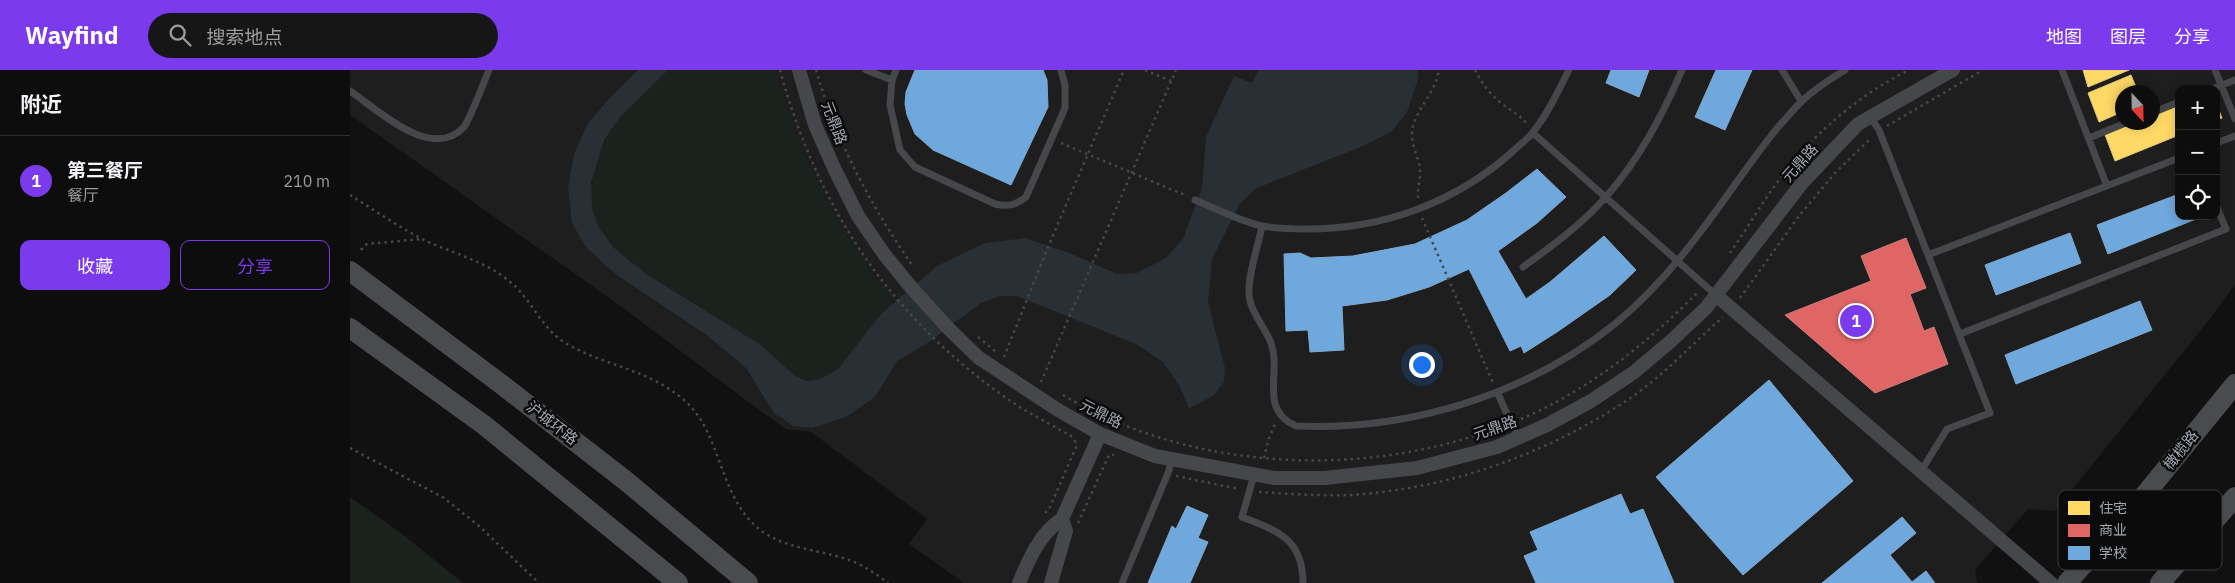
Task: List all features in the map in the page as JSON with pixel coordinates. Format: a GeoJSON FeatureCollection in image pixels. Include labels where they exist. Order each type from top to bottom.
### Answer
{"type":"FeatureCollection","features":[{"type":"Feature","properties":{"kind":"main road","name":"沪城环路"},"geometry":{"type":"LineString","coordinates":[[350,271],[501,384],[618,475],[748,583]]}},
{"type":"Feature","properties":{"kind":"main road"},"geometry":{"type":"LineString","coordinates":[[350,328],[484,425],[678,583]]}},
{"type":"Feature","properties":{"kind":"main road","name":"橄榄路"},"geometry":{"type":"LineString","coordinates":[[2149,490],[2235,384]]}},
{"type":"Feature","properties":{"kind":"main road"},"geometry":{"type":"LineString","coordinates":[[2222,512],[2235,497]]}},
{"type":"Feature","properties":{"kind":"main road","name":"橄榄路"},"geometry":{"type":"LineString","coordinates":[[2067,583],[2078,570]]}},
{"type":"Feature","properties":{"kind":"main road"},"geometry":{"type":"LineString","coordinates":[[2160,583],[2171,570]]}},
{"type":"Feature","properties":{"kind":"street","name":"元鼎路"},"geometry":{"type":"LineString","coordinates":[[799,70],[815,125],[858,216],[884,254],[910,286],[949,329],[980,358],[1058,410],[1100,434],[1154,456],[1274,478],[1325,478],[1417,468],[1497,447],[1592,401],[1633,373],[1671,341],[1717,296],[1802,183],[1858,124],[1953,70]]}},
{"type":"Feature","properties":{"kind":"street"},"geometry":{"type":"LineString","coordinates":[[1717,296],[2051,583]]}},
{"type":"Feature","properties":{"kind":"street"},"geometry":{"type":"LineString","coordinates":[[1018,583],[1031,555],[1053,525],[1062,518],[1100,434]]}},
{"type":"Feature","properties":{"kind":"street"},"geometry":{"type":"LineString","coordinates":[[1051,583],[1066,531],[1062,518]]}},
{"type":"Feature","properties":{"kind":"lane"},"geometry":{"type":"LineString","coordinates":[[350,91],[416,136],[434,140],[449,137],[464,126],[489,70]]}},
{"type":"Feature","properties":{"kind":"lane"},"geometry":{"type":"LineString","coordinates":[[866,70],[892,80]]}},
{"type":"Feature","properties":{"kind":"lane"},"geometry":{"type":"LineString","coordinates":[[896,70],[892,80],[890,105],[900,150],[915,167],[996,204],[1005,206],[1018,204],[1026,197],[1065,108],[1065,85],[1061,70]]}},
{"type":"Feature","properties":{"kind":"lane"},"geometry":{"type":"LineString","coordinates":[[1195,200],[1262,226],[1285,229],[1326,229],[1396,218],[1419,210],[1470,184],[1502,160],[1533,133],[1548,110],[1569,70]]}},
{"type":"Feature","properties":{"kind":"lane"},"geometry":{"type":"LineString","coordinates":[[1523,267],[1567,234],[1605,198],[1639,154],[1666,107],[1682,70]]}},
{"type":"Feature","properties":{"kind":"lane"},"geometry":{"type":"LineString","coordinates":[[1782,70],[1801,101]]}},
{"type":"Feature","properties":{"kind":"lane"},"geometry":{"type":"LineString","coordinates":[[1262,226],[1249,282],[1249,297],[1271,344],[1274,357],[1274,400],[1279,414],[1287,422],[1296,426],[1362,426],[1445,410],[1497,392],[1544,370],[1616,323],[1677,262],[1773,133],[1801,101],[1845,70]]}},
{"type":"Feature","properties":{"kind":"lane"},"geometry":{"type":"LineString","coordinates":[[2062,70],[2107,186]]}},
{"type":"Feature","properties":{"kind":"lane"},"geometry":{"type":"LineString","coordinates":[[2215,70],[2235,119]]}},
{"type":"Feature","properties":{"kind":"lane"},"geometry":{"type":"LineString","coordinates":[[2221,85],[2235,80]]}},
{"type":"Feature","properties":{"kind":"lane"},"geometry":{"type":"LineString","coordinates":[[2160,110],[2175,104]]}},
{"type":"Feature","properties":{"kind":"lane"},"geometry":{"type":"LineString","coordinates":[[1870,117],[1879,130],[1990,413],[1947,429],[1921,471]]}},
{"type":"Feature","properties":{"kind":"lane"},"geometry":{"type":"LineString","coordinates":[[2089,138],[2115,127]]}},
{"type":"Feature","properties":{"kind":"lane"},"geometry":{"type":"LineString","coordinates":[[1533,133],[1717,296]]}},
{"type":"Feature","properties":{"kind":"lane"},"geometry":{"type":"LineString","coordinates":[[2220,142],[2235,136]]}},
{"type":"Feature","properties":{"kind":"lane"},"geometry":{"type":"LineString","coordinates":[[1928,255],[2175,160]]}},
{"type":"Feature","properties":{"kind":"lane"},"geometry":{"type":"LineString","coordinates":[[1960,334],[2226,229],[2220,215]]}},
{"type":"Feature","properties":{"kind":"lane"},"geometry":{"type":"LineString","coordinates":[[1497,392],[1518,438]]}},
{"type":"Feature","properties":{"kind":"lane"},"geometry":{"type":"LineString","coordinates":[[1122,583],[1172,460]]}},
{"type":"Feature","properties":{"kind":"lane"},"geometry":{"type":"LineString","coordinates":[[1254,475],[1242,517],[1273,529],[1289,539],[1298,552],[1303,568],[1303,583]]}},
{"type":"Feature","properties":{"kind":"path"},"geometry":{"type":"LineString","coordinates":[[816,70],[832,119],[860,184],[886,227],[914,267]]}},
{"type":"Feature","properties":{"kind":"path"},"geometry":{"type":"LineString","coordinates":[[1004,357],[1051,240],[1124,70]]}},
{"type":"Feature","properties":{"kind":"path"},"geometry":{"type":"LineString","coordinates":[[1145,70],[1171,81]]}},
{"type":"Feature","properties":{"kind":"path"},"geometry":{"type":"LineString","coordinates":[[1034,377],[1041,382],[1176,70]]}},
{"type":"Feature","properties":{"kind":"path"},"geometry":{"type":"LineString","coordinates":[[1439,70],[1428,98],[1418,112],[1412,129],[1414,151],[1420,169],[1417,186],[1419,210],[1497,392]]}},
{"type":"Feature","properties":{"kind":"path"},"geometry":{"type":"LineString","coordinates":[[1475,70],[1486,89],[1503,105],[1523,118],[1533,133]]}},
{"type":"Feature","properties":{"kind":"path"},"geometry":{"type":"LineString","coordinates":[[1729,254],[1791,164],[1849,108],[1890,80],[1909,70]]}},
{"type":"Feature","properties":{"kind":"path"},"geometry":{"type":"LineString","coordinates":[[1732,308],[1800,216],[1836,172],[1879,130],[1983,70]]}},
{"type":"Feature","properties":{"kind":"path"},"geometry":{"type":"LineString","coordinates":[[1052,139],[1195,200]]}},
{"type":"Feature","properties":{"kind":"path"},"geometry":{"type":"LineString","coordinates":[[350,195],[423,239],[482,264],[508,280],[524,295],[544,326],[565,344],[594,358],[640,372],[663,384],[686,402],[703,425],[738,507],[762,531],[782,542],[852,561],[888,583]]}},
{"type":"Feature","properties":{"kind":"path"},"geometry":{"type":"LineString","coordinates":[[361,250],[367,244],[423,239]]}},
{"type":"Feature","properties":{"kind":"path"},"geometry":{"type":"LineString","coordinates":[[1058,392],[1107,418],[1153,437],[1210,450],[1264,458],[1318,460],[1398,454],[1444,444],[1510,423],[1559,400],[1599,376],[1632,352],[1704,286]]}},
{"type":"Feature","properties":{"kind":"path"},"geometry":{"type":"LineString","coordinates":[[894,298],[936,340],[1010,400],[1071,436],[1076,441],[1076,447],[1067,468],[1050,507],[1044,515]]}},
{"type":"Feature","properties":{"kind":"path"},"geometry":{"type":"LineString","coordinates":[[975,334],[1011,362]]}},
{"type":"Feature","properties":{"kind":"path"},"geometry":{"type":"LineString","coordinates":[[1264,458],[1268,441],[1279,414]]}},
{"type":"Feature","properties":{"kind":"path"},"geometry":{"type":"LineString","coordinates":[[350,448],[444,498],[478,526],[539,583]]}},
{"type":"Feature","properties":{"kind":"shaded area"},"geometry":{"type":"Polygon","coordinates":[[[350,70],[2235,70],[2235,284],[2209,320],[2072,490],[2058,490],[2058,507],[2055,511],[2028,509],[1975,570],[1977,583],[964,583],[909,544],[927,519],[811,432],[786,429],[626,310],[350,115],[350,70]]]}},
{"type":"Feature","properties":{"kind":"shaded area"},"geometry":{"type":"Polygon","coordinates":[[[638,70],[668,70],[620,117],[604,140],[591,183],[592,209],[599,228],[613,247],[646,274],[761,345],[794,375],[807,381],[821,379],[839,368],[881,314],[937,266],[985,243],[1025,238],[1067,252],[1117,274],[1137,273],[1166,258],[1183,239],[1202,188],[1206,137],[1234,76],[1252,83],[1259,70],[1418,70],[1418,79],[1407,112],[1391,132],[1363,146],[1257,188],[1240,203],[1212,259],[1208,302],[1225,368],[1224,382],[1213,396],[1189,408],[1179,385],[1163,362],[1136,344],[1017,296],[1000,296],[981,303],[926,344],[897,361],[875,397],[846,417],[812,428],[793,426],[774,413],[746,368],[708,336],[614,273],[586,247],[572,223],[568,188],[574,154],[588,123],[638,70]]]}},
{"type":"Feature","properties":{"kind":"shaded area"},"geometry":{"type":"Polygon","coordinates":[[[668,70],[776,70],[797,134],[823,192],[855,248],[894,303],[840,366],[821,379],[804,379],[795,376],[758,343],[634,265],[613,247],[599,228],[592,207],[592,185],[596,165],[603,147],[612,130],[624,114],[668,70]]]}},
{"type":"Feature","properties":{"kind":"shaded area"},"geometry":{"type":"Polygon","coordinates":[[[350,497],[401,533],[463,583],[350,583],[350,497]]]}},
{"type":"Feature","properties":{"kind":"building: 住宅"},"geometry":{"type":"Polygon","coordinates":[[[2083,70],[2129,70],[2088,87],[2083,70]]]}},
{"type":"Feature","properties":{"kind":"building: 住宅"},"geometry":{"type":"Polygon","coordinates":[[[2131,75],[2135,85],[2115,85],[2115,115],[2099,122],[2088,93],[2131,75]]]}},
{"type":"Feature","properties":{"kind":"building: 住宅"},"geometry":{"type":"Polygon","coordinates":[[[2175,104],[2175,137],[2115,161],[2104,132],[2115,127],[2115,130],[2160,130],[2160,110],[2175,104]]]}},
{"type":"Feature","properties":{"kind":"building: 商业"},"geometry":{"type":"Polygon","coordinates":[[[1906,238],[1926,288],[1910,294],[1924,331],[1934,327],[1948,364],[1875,393],[1785,315],[1871,281],[1861,256],[1906,238]]]}},
{"type":"Feature","properties":{"kind":"building: 学校"},"geometry":{"type":"Polygon","coordinates":[[[915,70],[1043,70],[1047,80],[1048,107],[1011,185],[933,150],[915,134],[907,115],[905,104],[906,92],[915,70]]]}},
{"type":"Feature","properties":{"kind":"building: 学校"},"geometry":{"type":"Polygon","coordinates":[[[1611,70],[1649,70],[1639,97],[1606,83],[1611,70]]]}},
{"type":"Feature","properties":{"kind":"building: 学校"},"geometry":{"type":"Polygon","coordinates":[[[1716,70],[1752,70],[1725,130],[1695,117],[1716,70]]]}},
{"type":"Feature","properties":{"kind":"building: 学校"},"geometry":{"type":"Polygon","coordinates":[[[1537,169],[1566,197],[1537,223],[1498,251],[1526,299],[1550,282],[1604,236],[1636,270],[1610,295],[1557,332],[1524,353],[1521,346],[1510,351],[1469,269],[1429,287],[1387,300],[1342,306],[1344,350],[1310,352],[1308,330],[1286,331],[1284,254],[1300,253],[1311,258],[1353,256],[1415,244],[1467,220],[1537,169]]]}},
{"type":"Feature","properties":{"kind":"building: 学校"},"geometry":{"type":"Polygon","coordinates":[[[2175,196],[2175,220],[2193,220],[2108,254],[2097,225],[2175,196]]]}},
{"type":"Feature","properties":{"kind":"building: 学校"},"geometry":{"type":"Polygon","coordinates":[[[2070,233],[2081,263],[1996,295],[1985,265],[2070,233]]]}},
{"type":"Feature","properties":{"kind":"building: 学校"},"geometry":{"type":"Polygon","coordinates":[[[2140,301],[2152,330],[2016,384],[2005,355],[2140,301]]]}},
{"type":"Feature","properties":{"kind":"building: 学校"},"geometry":{"type":"Polygon","coordinates":[[[1769,380],[1853,481],[1743,575],[1656,477],[1769,380]]]}},
{"type":"Feature","properties":{"kind":"building: 学校"},"geometry":{"type":"Polygon","coordinates":[[[1621,494],[1630,514],[1643,509],[1674,583],[1536,583],[1524,556],[1538,550],[1530,532],[1621,494]]]}},
{"type":"Feature","properties":{"kind":"building: 学校"},"geometry":{"type":"Polygon","coordinates":[[[1187,506],[1208,515],[1198,538],[1208,542],[1190,583],[1148,583],[1172,526],[1176,529],[1187,506]]]}},
{"type":"Feature","properties":{"kind":"building: 学校"},"geometry":{"type":"Polygon","coordinates":[[[1902,517],[1916,533],[1890,555],[1912,582],[1926,571],[1935,583],[1822,583],[1902,517]]]}},
{"type":"Feature","properties":{"kind":"place","name":"第三餐厅"},"geometry":{"type":"Point","coordinates":[1856,321]}}]}
